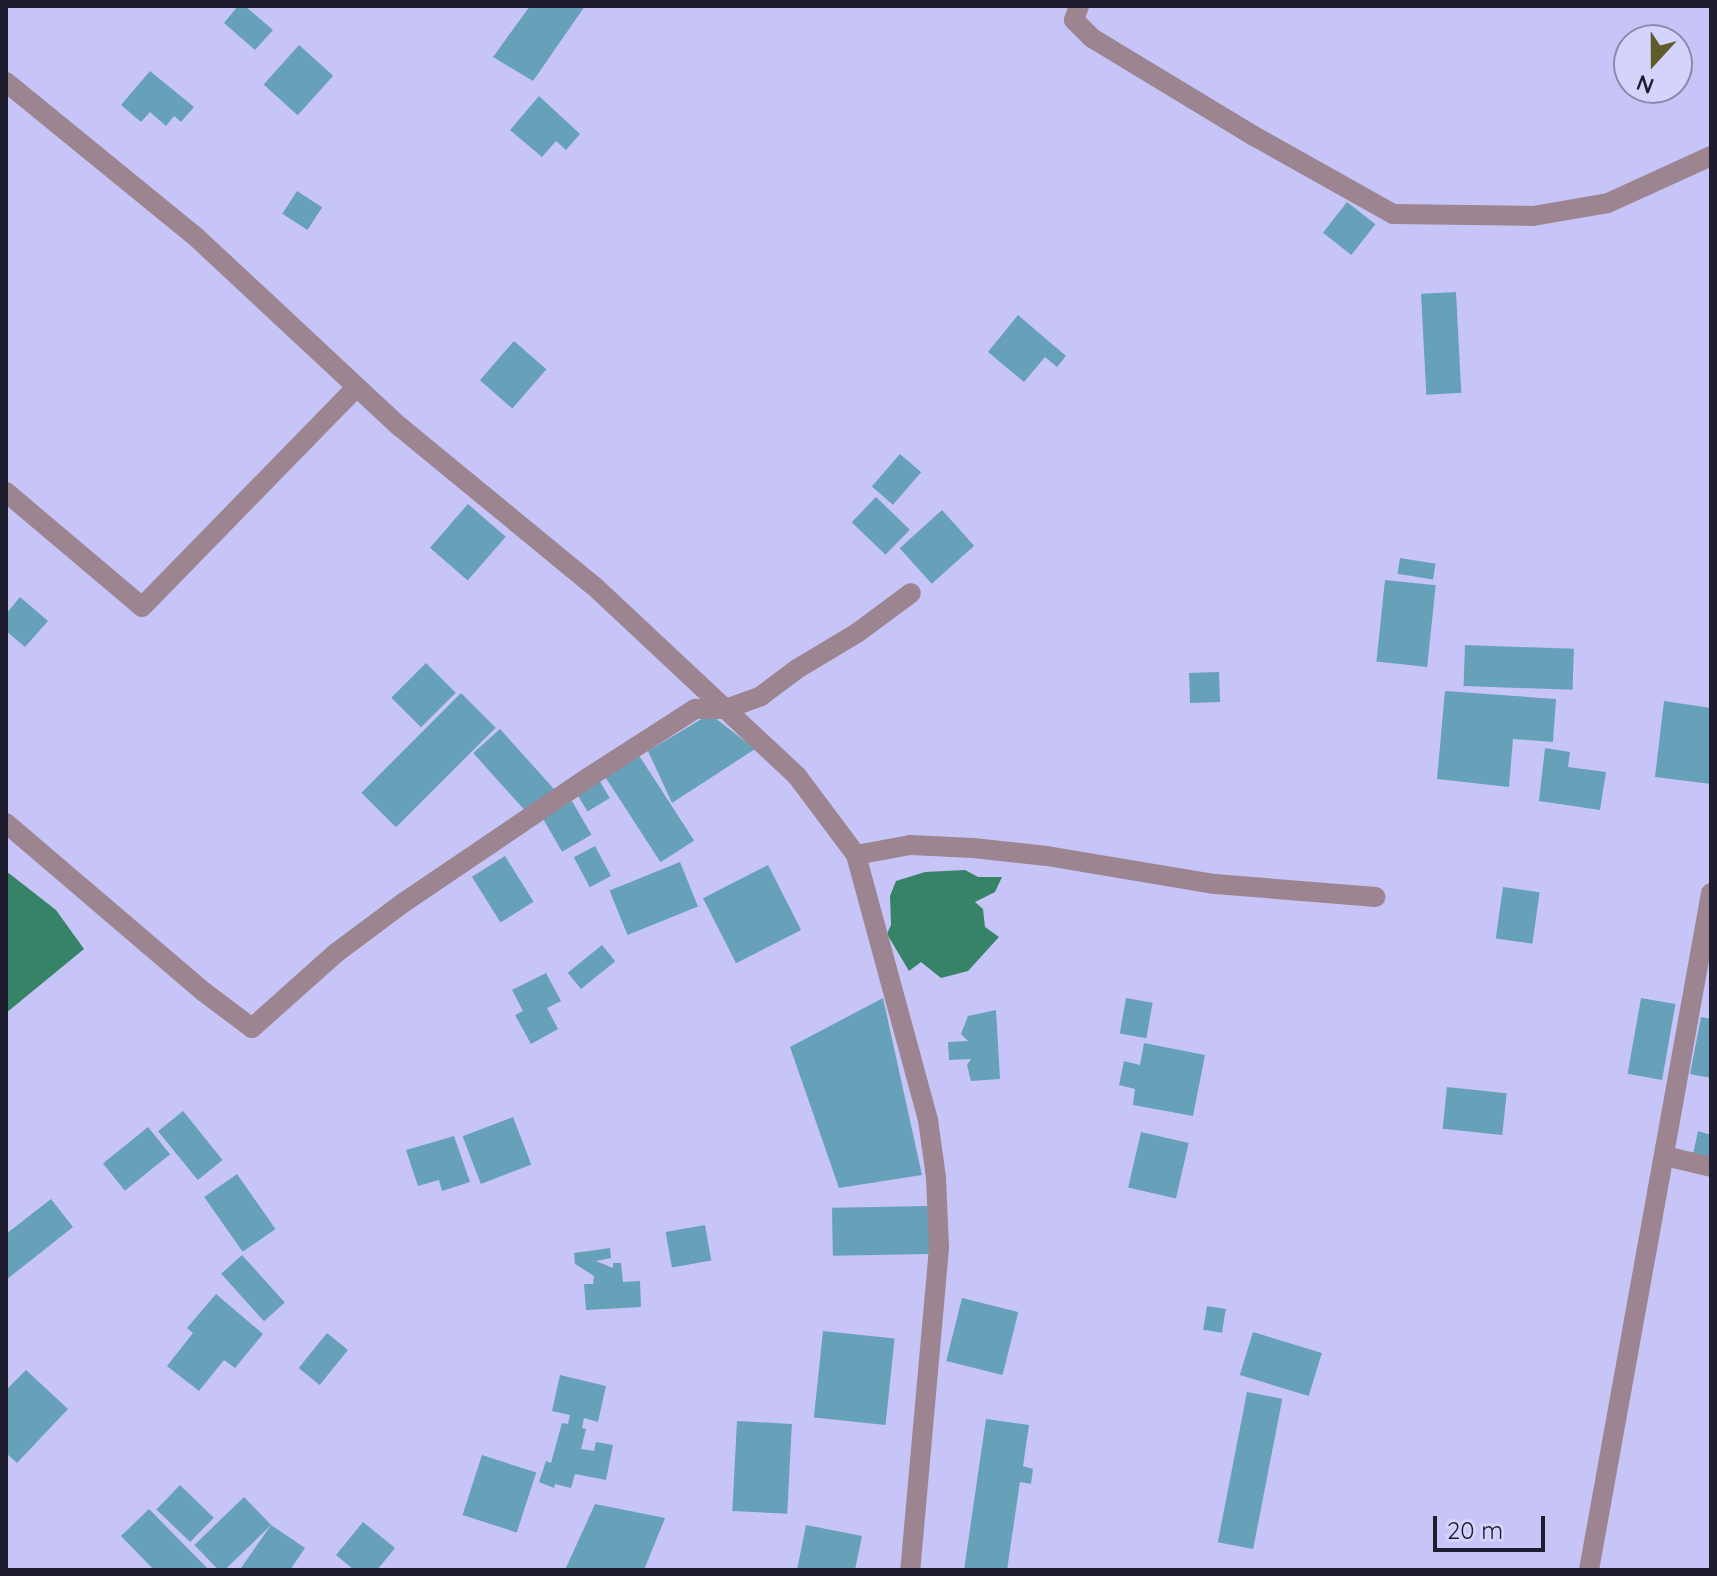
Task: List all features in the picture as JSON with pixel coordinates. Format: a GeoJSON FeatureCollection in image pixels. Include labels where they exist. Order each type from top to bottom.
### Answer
{"type":"FeatureCollection","features":[{"type":"Feature","properties":{"kind":"street"},"geometry":{"type":"LineString","coordinates":[[1079,6],[1074,20],[1092,38],[1254,136],[1393,214],[1533,216],[1608,203],[1711,156]]}},
{"type":"Feature","properties":{"kind":"street"},"geometry":{"type":"LineString","coordinates":[[6,82],[195,236],[356,388],[594,586],[797,776],[856,855],[928,1120],[936,1178],[939,1248],[910,1570]]}},
{"type":"Feature","properties":{"kind":"street"},"geometry":{"type":"LineString","coordinates":[[6,492],[142,607],[356,388]]}},
{"type":"Feature","properties":{"kind":"street"},"geometry":{"type":"LineString","coordinates":[[6,823],[252,1028],[336,953],[403,903],[586,779],[695,709],[726,709],[761,696],[797,669],[857,633],[911,593]]}},
{"type":"Feature","properties":{"kind":"street"},"geometry":{"type":"LineString","coordinates":[[856,855],[910,845],[973,848],[1047,856],[1215,884],[1375,897]]}},
{"type":"Feature","properties":{"kind":"street"},"geometry":{"type":"LineString","coordinates":[[1589,1570],[1711,893]]}},
{"type":"Feature","properties":{"kind":"street"},"geometry":{"type":"LineString","coordinates":[[1665,1156],[1711,1167]]}},
{"type":"Feature","properties":{"kind":"shaded area"},"geometry":{"type":"Polygon","coordinates":[[[965,870],[978,877],[1002,877],[995,892],[975,902],[983,909],[985,927],[999,937],[968,971],[941,978],[921,962],[909,971],[887,934],[891,925],[890,896],[896,881],[925,872],[965,870]]]}},
{"type":"Feature","properties":{"kind":"shaded area"},"geometry":{"type":"Polygon","coordinates":[[[6,871],[56,910],[84,949],[6,1013],[6,871]]]}},
{"type":"Feature","properties":{"kind":"building"},"geometry":{"type":"Polygon","coordinates":[[[238,6],[245,6],[273,30],[255,50],[224,23],[238,6]]]}},
{"type":"Feature","properties":{"kind":"building"},"geometry":{"type":"Polygon","coordinates":[[[530,6],[585,6],[533,81],[493,57],[530,6]]]}},
{"type":"Feature","properties":{"kind":"building"},"geometry":{"type":"Polygon","coordinates":[[[299,45],[333,76],[298,115],[264,84],[299,45]]]}},
{"type":"Feature","properties":{"kind":"building"},"geometry":{"type":"Polygon","coordinates":[[[150,71],[194,107],[181,122],[174,116],[166,126],[150,112],[141,122],[121,105],[150,71]]]}},
{"type":"Feature","properties":{"kind":"building"},"geometry":{"type":"Polygon","coordinates":[[[539,96],[580,134],[566,150],[556,141],[542,157],[510,130],[539,96]]]}},
{"type":"Feature","properties":{"kind":"building"},"geometry":{"type":"Polygon","coordinates":[[[297,191],[322,207],[307,230],[282,214],[297,191]]]}},
{"type":"Feature","properties":{"kind":"building"},"geometry":{"type":"Polygon","coordinates":[[[1347,202],[1375,224],[1351,255],[1323,233],[1347,202]]]}},
{"type":"Feature","properties":{"kind":"building"},"geometry":{"type":"Polygon","coordinates":[[[1456,292],[1461,393],[1426,395],[1421,294],[1456,292]]]}},
{"type":"Feature","properties":{"kind":"building"},"geometry":{"type":"Polygon","coordinates":[[[1018,315],[1066,356],[1057,367],[1045,357],[1024,382],[988,352],[1018,315]]]}},
{"type":"Feature","properties":{"kind":"building"},"geometry":{"type":"Polygon","coordinates":[[[514,341],[546,369],[512,408],[480,380],[514,341]]]}},
{"type":"Feature","properties":{"kind":"building"},"geometry":{"type":"Polygon","coordinates":[[[900,454],[921,472],[893,505],[872,486],[900,454]]]}},
{"type":"Feature","properties":{"kind":"building"},"geometry":{"type":"Polygon","coordinates":[[[876,497],[910,530],[885,555],[852,522],[876,497]]]}},
{"type":"Feature","properties":{"kind":"building"},"geometry":{"type":"Polygon","coordinates":[[[468,504],[506,537],[468,581],[430,548],[468,504]]]}},
{"type":"Feature","properties":{"kind":"building"},"geometry":{"type":"Polygon","coordinates":[[[942,510],[974,546],[932,584],[900,548],[942,510]]]}},
{"type":"Feature","properties":{"kind":"building"},"geometry":{"type":"Polygon","coordinates":[[[1400,558],[1436,564],[1433,579],[1397,574],[1400,558]]]}},
{"type":"Feature","properties":{"kind":"building"},"geometry":{"type":"Polygon","coordinates":[[[1385,580],[1436,585],[1427,667],[1376,662],[1385,580]]]}},
{"type":"Feature","properties":{"kind":"building"},"geometry":{"type":"Polygon","coordinates":[[[20,597],[48,621],[25,647],[6,631],[6,614],[20,597]]]}},
{"type":"Feature","properties":{"kind":"building"},"geometry":{"type":"Polygon","coordinates":[[[1465,645],[1574,649],[1573,690],[1464,686],[1465,645]]]}},
{"type":"Feature","properties":{"kind":"building"},"geometry":{"type":"Polygon","coordinates":[[[426,663],[456,693],[421,727],[391,698],[426,663]]]}},
{"type":"Feature","properties":{"kind":"building"},"geometry":{"type":"Polygon","coordinates":[[[1219,672],[1220,702],[1190,703],[1189,673],[1219,672]]]}},
{"type":"Feature","properties":{"kind":"building"},"geometry":{"type":"Polygon","coordinates":[[[1445,691],[1556,699],[1553,742],[1513,739],[1509,787],[1437,779],[1445,691]]]}},
{"type":"Feature","properties":{"kind":"building"},"geometry":{"type":"Polygon","coordinates":[[[461,693],[496,728],[396,827],[361,793],[461,693]]]}},
{"type":"Feature","properties":{"kind":"building"},"geometry":{"type":"Polygon","coordinates":[[[1664,701],[1711,708],[1711,784],[1655,777],[1664,701]]]}},
{"type":"Feature","properties":{"kind":"building"},"geometry":{"type":"Polygon","coordinates":[[[710,714],[755,749],[672,803],[648,751],[710,714]]]}},
{"type":"Feature","properties":{"kind":"building"},"geometry":{"type":"Polygon","coordinates":[[[500,729],[555,790],[528,814],[473,753],[500,729]]]}},
{"type":"Feature","properties":{"kind":"building"},"geometry":{"type":"Polygon","coordinates":[[[1545,748],[1570,752],[1568,767],[1606,772],[1600,810],[1539,801],[1545,748]]]}},
{"type":"Feature","properties":{"kind":"building"},"geometry":{"type":"Polygon","coordinates":[[[638,754],[694,840],[661,862],[604,776],[638,754]]]}},
{"type":"Feature","properties":{"kind":"building"},"geometry":{"type":"Polygon","coordinates":[[[599,780],[610,798],[588,811],[577,793],[599,780]]]}},
{"type":"Feature","properties":{"kind":"building"},"geometry":{"type":"Polygon","coordinates":[[[572,801],[592,835],[562,852],[543,818],[572,801]]]}},
{"type":"Feature","properties":{"kind":"building"},"geometry":{"type":"Polygon","coordinates":[[[595,846],[611,876],[590,887],[574,857],[595,846]]]}},
{"type":"Feature","properties":{"kind":"building"},"geometry":{"type":"Polygon","coordinates":[[[505,856],[534,902],[501,922],[472,877],[505,856]]]}},
{"type":"Feature","properties":{"kind":"building"},"geometry":{"type":"Polygon","coordinates":[[[680,862],[698,907],[628,935],[610,890],[680,862]]]}},
{"type":"Feature","properties":{"kind":"building"},"geometry":{"type":"Polygon","coordinates":[[[768,865],[801,930],[736,963],[703,898],[768,865]]]}},
{"type":"Feature","properties":{"kind":"building"},"geometry":{"type":"Polygon","coordinates":[[[1503,887],[1540,892],[1532,944],[1496,938],[1503,887]]]}},
{"type":"Feature","properties":{"kind":"building"},"geometry":{"type":"Polygon","coordinates":[[[602,945],[615,961],[581,989],[568,973],[602,945]]]}},
{"type":"Feature","properties":{"kind":"building"},"geometry":{"type":"Polygon","coordinates":[[[546,973],[561,1001],[547,1008],[558,1029],[531,1044],[515,1015],[523,1011],[512,990],[546,973]]]}},
{"type":"Feature","properties":{"kind":"building"},"geometry":{"type":"Polygon","coordinates":[[[883,998],[922,1175],[839,1188],[790,1047],[883,998]]]}},
{"type":"Feature","properties":{"kind":"building"},"geometry":{"type":"Polygon","coordinates":[[[1126,998],[1153,1003],[1146,1038],[1120,1033],[1126,998]]]}},
{"type":"Feature","properties":{"kind":"building"},"geometry":{"type":"Polygon","coordinates":[[[1641,998],[1675,1004],[1662,1080],[1628,1074],[1641,998]]]}},
{"type":"Feature","properties":{"kind":"building"},"geometry":{"type":"Polygon","coordinates":[[[996,1010],[1000,1079],[971,1081],[967,1065],[971,1059],[949,1060],[948,1042],[968,1041],[961,1034],[968,1016],[996,1010]]]}},
{"type":"Feature","properties":{"kind":"building"},"geometry":{"type":"Polygon","coordinates":[[[1701,1017],[1711,1019],[1711,1078],[1690,1074],[1701,1017]]]}},
{"type":"Feature","properties":{"kind":"building"},"geometry":{"type":"Polygon","coordinates":[[[1144,1043],[1205,1055],[1193,1116],[1133,1105],[1135,1089],[1119,1085],[1124,1061],[1140,1065],[1144,1043]]]}},
{"type":"Feature","properties":{"kind":"building"},"geometry":{"type":"Polygon","coordinates":[[[1447,1087],[1507,1093],[1502,1135],[1443,1129],[1447,1087]]]}},
{"type":"Feature","properties":{"kind":"building"},"geometry":{"type":"Polygon","coordinates":[[[183,1111],[223,1160],[198,1180],[158,1131],[183,1111]]]}},
{"type":"Feature","properties":{"kind":"building"},"geometry":{"type":"Polygon","coordinates":[[[513,1117],[531,1165],[481,1184],[463,1136],[513,1117]]]}},
{"type":"Feature","properties":{"kind":"building"},"geometry":{"type":"Polygon","coordinates":[[[148,1127],[170,1154],[125,1191],[103,1164],[148,1127]]]}},
{"type":"Feature","properties":{"kind":"building"},"geometry":{"type":"Polygon","coordinates":[[[1698,1131],[1711,1135],[1711,1158],[1693,1154],[1698,1131]]]}},
{"type":"Feature","properties":{"kind":"building"},"geometry":{"type":"Polygon","coordinates":[[[1141,1132],[1189,1143],[1176,1199],[1128,1188],[1141,1132]]]}},
{"type":"Feature","properties":{"kind":"building"},"geometry":{"type":"Polygon","coordinates":[[[454,1136],[470,1182],[442,1191],[439,1180],[418,1186],[406,1150],[454,1136]]]}},
{"type":"Feature","properties":{"kind":"building"},"geometry":{"type":"Polygon","coordinates":[[[237,1174],[275,1229],[243,1252],[204,1197],[237,1174]]]}},
{"type":"Feature","properties":{"kind":"building"},"geometry":{"type":"Polygon","coordinates":[[[51,1199],[73,1227],[6,1280],[6,1234],[51,1199]]]}},
{"type":"Feature","properties":{"kind":"building"},"geometry":{"type":"Polygon","coordinates":[[[929,1206],[930,1254],[833,1256],[832,1208],[929,1206]]]}},
{"type":"Feature","properties":{"kind":"building"},"geometry":{"type":"Polygon","coordinates":[[[705,1225],[711,1260],[672,1267],[666,1232],[705,1225]]]}},
{"type":"Feature","properties":{"kind":"building"},"geometry":{"type":"Polygon","coordinates":[[[610,1248],[611,1258],[596,1261],[613,1268],[613,1263],[621,1263],[623,1282],[640,1281],[641,1307],[586,1310],[584,1284],[593,1284],[594,1276],[575,1264],[574,1253],[610,1248]]]}},
{"type":"Feature","properties":{"kind":"building"},"geometry":{"type":"Polygon","coordinates":[[[242,1255],[285,1303],[264,1321],[221,1274],[242,1255]]]}},
{"type":"Feature","properties":{"kind":"building"},"geometry":{"type":"Polygon","coordinates":[[[216,1294],[263,1334],[235,1368],[224,1360],[199,1391],[167,1366],[193,1333],[187,1328],[216,1294]]]}},
{"type":"Feature","properties":{"kind":"building"},"geometry":{"type":"Polygon","coordinates":[[[962,1298],[1018,1312],[1003,1375],[946,1361],[962,1298]]]}},
{"type":"Feature","properties":{"kind":"building"},"geometry":{"type":"Polygon","coordinates":[[[1207,1306],[1226,1309],[1222,1333],[1203,1330],[1207,1306]]]}},
{"type":"Feature","properties":{"kind":"building"},"geometry":{"type":"Polygon","coordinates":[[[823,1331],[895,1339],[886,1425],[814,1418],[823,1331]]]}},
{"type":"Feature","properties":{"kind":"building"},"geometry":{"type":"Polygon","coordinates":[[[1253,1332],[1322,1353],[1309,1396],[1240,1375],[1253,1332]]]}},
{"type":"Feature","properties":{"kind":"building"},"geometry":{"type":"Polygon","coordinates":[[[327,1333],[348,1350],[320,1385],[299,1368],[327,1333]]]}},
{"type":"Feature","properties":{"kind":"building"},"geometry":{"type":"Polygon","coordinates":[[[26,1370],[68,1409],[17,1463],[6,1453],[6,1390],[26,1370]]]}},
{"type":"Feature","properties":{"kind":"building"},"geometry":{"type":"Polygon","coordinates":[[[560,1375],[606,1386],[598,1422],[584,1418],[582,1428],[586,1429],[581,1449],[594,1451],[596,1442],[613,1445],[606,1480],[575,1474],[571,1488],[555,1484],[554,1488],[539,1482],[546,1461],[551,1463],[562,1423],[568,1424],[570,1415],[552,1411],[560,1375]]]}},
{"type":"Feature","properties":{"kind":"building"},"geometry":{"type":"Polygon","coordinates":[[[1247,1392],[1282,1399],[1253,1549],[1218,1542],[1247,1392]]]}},
{"type":"Feature","properties":{"kind":"building"},"geometry":{"type":"Polygon","coordinates":[[[986,1419],[1029,1425],[1023,1466],[1033,1469],[1031,1484],[1020,1482],[1007,1570],[964,1570],[986,1419]]]}},
{"type":"Feature","properties":{"kind":"building"},"geometry":{"type":"Polygon","coordinates":[[[737,1421],[792,1424],[787,1514],[732,1511],[737,1421]]]}},
{"type":"Feature","properties":{"kind":"building"},"geometry":{"type":"Polygon","coordinates":[[[482,1455],[536,1473],[517,1533],[463,1515],[482,1455]]]}},
{"type":"Feature","properties":{"kind":"building"},"geometry":{"type":"Polygon","coordinates":[[[180,1485],[214,1518],[190,1542],[156,1509],[180,1485]]]}},
{"type":"Feature","properties":{"kind":"building"},"geometry":{"type":"Polygon","coordinates":[[[244,1497],[271,1525],[225,1570],[219,1570],[194,1545],[244,1497]]]}},
{"type":"Feature","properties":{"kind":"building"},"geometry":{"type":"Polygon","coordinates":[[[595,1504],[665,1518],[644,1570],[565,1570],[595,1504]]]}},
{"type":"Feature","properties":{"kind":"building"},"geometry":{"type":"Polygon","coordinates":[[[149,1509],[209,1570],[154,1570],[121,1536],[149,1509]]]}},
{"type":"Feature","properties":{"kind":"building"},"geometry":{"type":"Polygon","coordinates":[[[363,1522],[395,1548],[377,1570],[354,1570],[336,1555],[363,1522]]]}},
{"type":"Feature","properties":{"kind":"building"},"geometry":{"type":"Polygon","coordinates":[[[271,1525],[305,1548],[290,1570],[241,1568],[271,1525]]]}},
{"type":"Feature","properties":{"kind":"building"},"geometry":{"type":"Polygon","coordinates":[[[806,1525],[862,1536],[855,1570],[797,1570],[806,1525]]]}}]}
